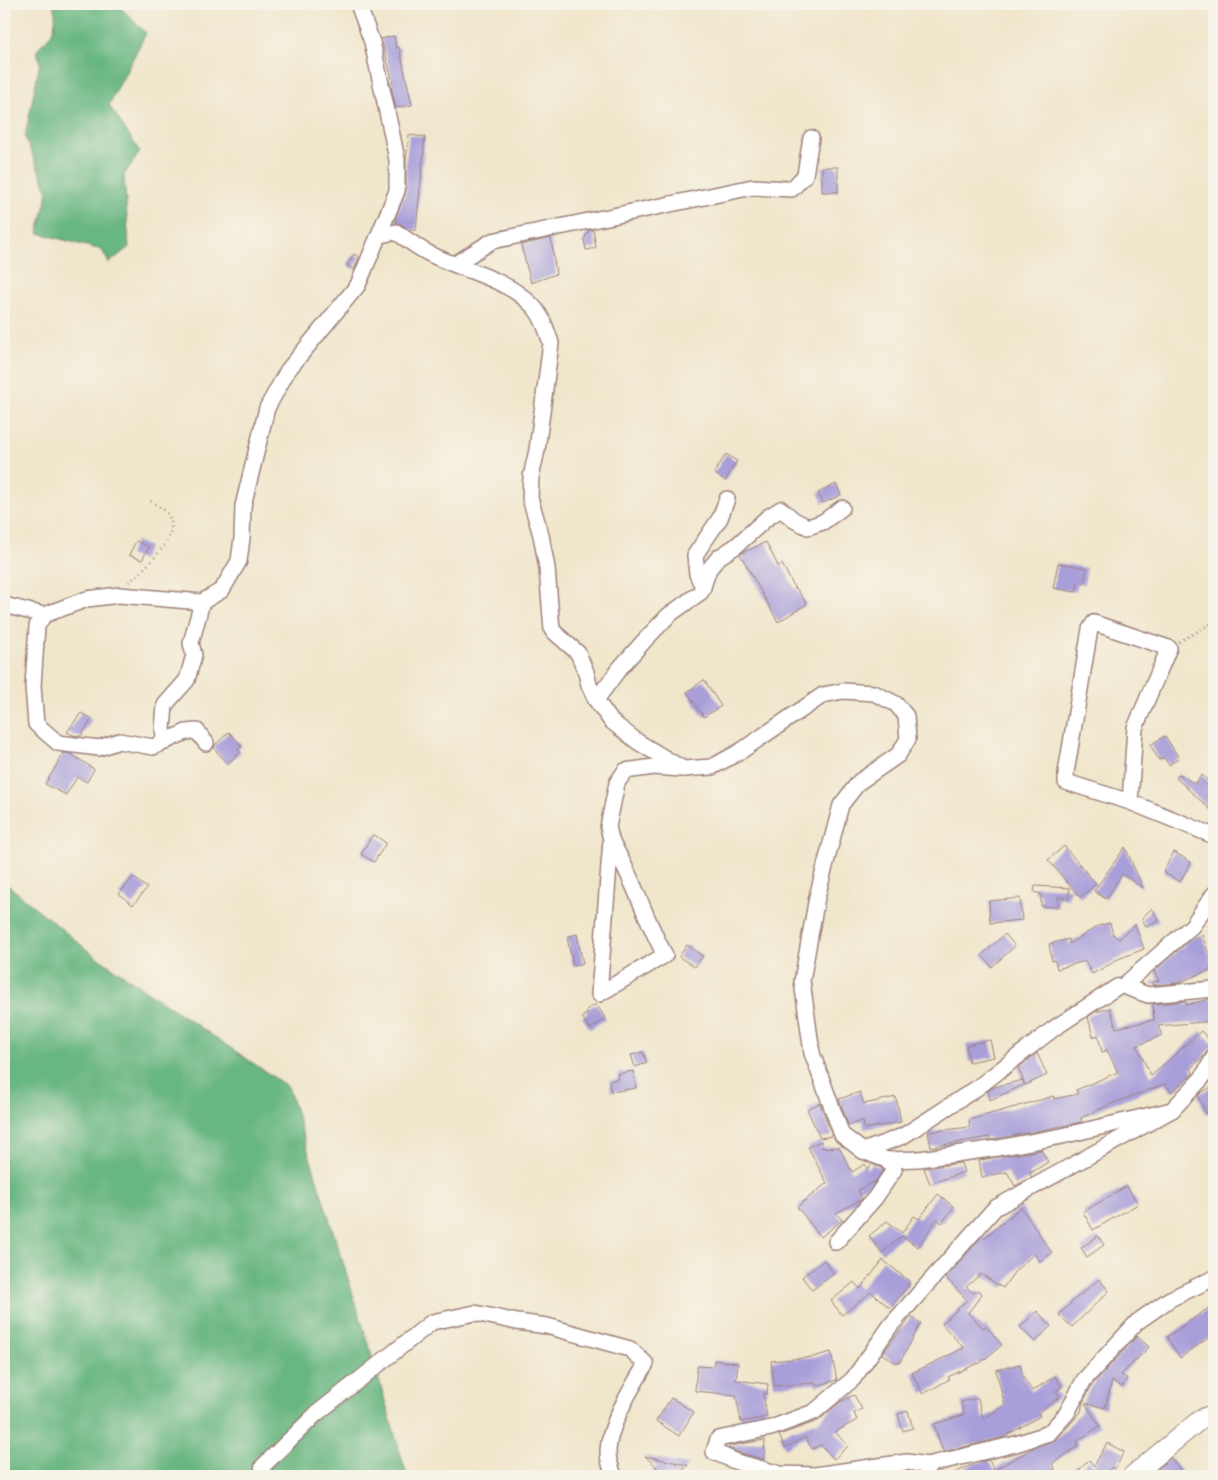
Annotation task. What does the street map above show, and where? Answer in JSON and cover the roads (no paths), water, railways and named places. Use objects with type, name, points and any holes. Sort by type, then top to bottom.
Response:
[{"type":"street","points":[[4,605],[44,614],[87,598],[119,595],[202,602],[222,590],[239,561],[243,506],[267,408],[288,370],[358,285],[397,191],[397,160],[372,42],[358,4]]},
{"type":"street","points":[[455,264],[492,241],[753,187],[792,189],[805,175],[811,138]]},
{"type":"street","points":[[380,234],[396,232],[432,255],[471,270],[510,289],[533,306],[546,327],[551,343],[549,365],[537,450],[531,477],[530,498],[541,535],[547,568],[552,630],[578,653],[596,700],[611,721],[638,742],[683,769]]},
{"type":"street","points":[[703,587],[697,574],[695,555],[720,518],[727,499]]},
{"type":"street","points":[[596,700],[619,669],[669,615],[701,592],[709,569],[719,557],[736,546],[768,517],[781,509],[794,520],[808,526],[823,522],[842,508]]},
{"type":"street","points":[[165,742],[163,729],[165,705],[188,680],[194,656],[191,643],[202,602]]},
{"type":"street","points":[[44,614],[36,626],[33,686],[36,724],[58,743],[99,748],[119,741],[153,747],[186,732],[197,731],[206,743]]},
{"type":"street","points":[[1130,802],[1136,728],[1169,648],[1094,623],[1090,629],[1066,782],[1130,802],[1214,836]]},
{"type":"street","points":[[612,840],[599,994],[665,956],[653,934],[608,827],[617,783],[625,771],[654,767],[683,769],[712,767],[741,751],[823,695],[843,691],[874,694],[896,704],[906,716],[908,739],[898,755],[859,782],[841,805],[817,897],[802,981],[812,1053],[842,1136],[862,1151],[887,1160],[919,1159],[998,1148],[1062,1136],[1172,1110]]},
{"type":"street","points":[[1123,986],[1192,926],[1214,894]]},
{"type":"street","points":[[862,1151],[903,1136],[977,1088],[1053,1029],[1117,987],[1123,986],[1148,995],[1214,989]]},
{"type":"street","points":[[1214,1057],[1208,1079],[1172,1110],[995,1208],[892,1325],[853,1379],[814,1412],[771,1428],[718,1439],[714,1452],[737,1462],[780,1474],[815,1474],[907,1462],[927,1470],[1049,1433],[1067,1413],[1084,1380],[1137,1322],[1170,1299],[1214,1278]]},
{"type":"street","points":[[836,1242],[875,1198],[894,1170],[887,1160]]},
{"type":"street","points":[[261,1476],[263,1466],[316,1414],[432,1322],[474,1313],[548,1326],[630,1349],[646,1364],[633,1385],[610,1434],[608,1455],[614,1476]]},
{"type":"street","points":[[1132,1476],[1201,1419],[1214,1414]]}]
